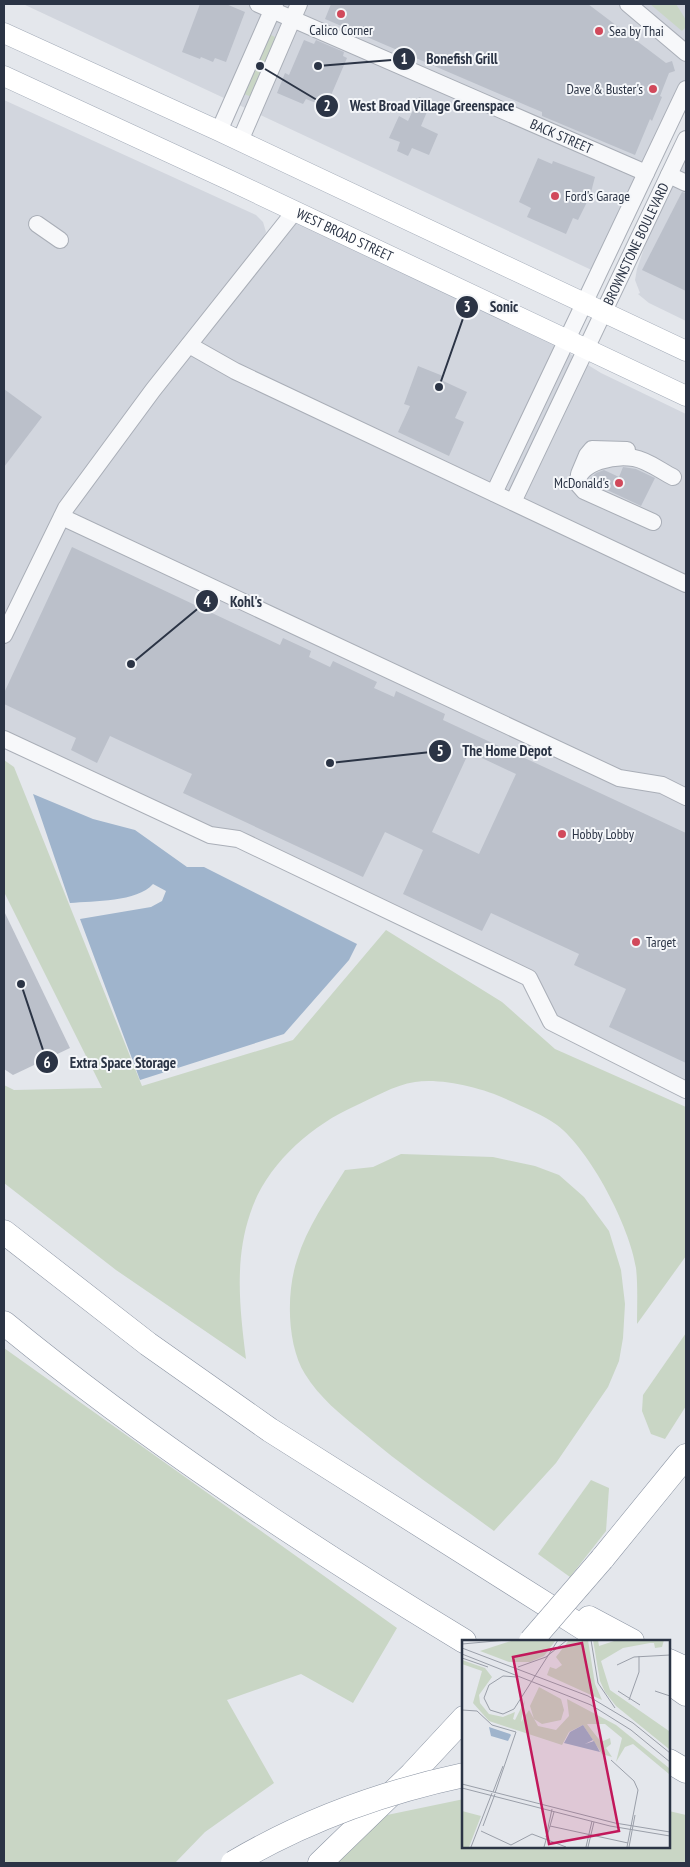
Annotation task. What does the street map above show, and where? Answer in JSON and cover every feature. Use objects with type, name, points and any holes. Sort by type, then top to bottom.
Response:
[{"type":"highway","points":[[4,1232],[114,1319],[238,1408],[335,1472],[602,1640]]},
{"type":"highway","points":[[4,1323],[116,1410],[210,1478],[377,1588],[462,1640]]},
{"type":"highway","points":[[532,1640],[602,1559],[686,1456]]},
{"type":"highway","points":[[484,1565],[630,1640]]},
{"type":"highway","points":[[670,1661],[686,1669]]},
{"type":"highway","points":[[670,1683],[686,1694]]},
{"type":"highway","points":[[320,1863],[412,1774],[462,1720]]},
{"type":"highway","points":[[670,1757],[686,1758]]},
{"type":"highway","points":[[670,1762],[686,1771]]},
{"type":"highway","points":[[233,1863],[306,1826],[373,1799],[428,1782],[462,1775]]},
{"type":"main road","points":[[4,33],[219,131],[686,351]]},
{"type":"main road","name":"WEST BROAD STREET","points":[[4,76],[686,396]]},
{"type":"street","points":[[240,141],[299,4]]},
{"type":"street","points":[[628,4],[686,52]]},
{"type":"street","points":[[219,131],[268,6]]},
{"type":"street","name":"BACK STREET","points":[[268,6],[293,19],[396,56],[527,114],[646,173]]},
{"type":"street","name":"BROWNSTONE BOULEVARD","points":[[494,493],[686,89]]},
{"type":"street","name":"BROWNSTONE BOULEVARD","points":[[513,502],[686,139]]},
{"type":"street","points":[[669,175],[686,183]]},
{"type":"street","points":[[4,635],[62,517],[105,453],[295,211]]},
{"type":"street","points":[[37,224],[60,240]]},
{"type":"street","points":[[189,345],[234,372],[686,584]]},
{"type":"street","points":[[653,522],[584,491],[577,483],[578,475],[584,468],[598,462],[614,458],[634,458],[673,477]]},
{"type":"street","points":[[62,517],[619,778],[662,785],[686,797]]},
{"type":"street","points":[[4,739],[210,835],[238,839],[529,978],[551,1022],[686,1090]]},
{"type":"shaded area","points":[[23,4],[686,4],[686,89],[598,273]]},
{"type":"shaded area","points":[[4,100],[256,215],[263,222],[266,232],[262,240],[295,211],[479,298],[601,373],[686,414],[686,1082],[551,1022],[529,978],[4,739]]},
{"type":"shaded area","points":[[686,139],[686,321],[649,303],[638,294],[640,293],[635,280],[669,175]]},
{"type":"green space","points":[[650,4],[676,4],[686,20],[686,27],[682,31]]},
{"type":"green space","points":[[269,34],[277,38],[252,97],[244,94]]},
{"type":"green space","points":[[4,760],[14,767],[142,1086],[293,1040],[386,930],[502,1002],[555,1049],[686,1107],[686,1256],[637,1324],[637,1275],[626,1232],[607,1190],[582,1152],[570,1137],[545,1117],[496,1095],[462,1085],[426,1081],[415,1082],[392,1089],[338,1114],[306,1136],[278,1164],[257,1196],[245,1232],[242,1250],[240,1304],[246,1359],[116,1270],[4,1183],[4,1085],[14,1090],[102,1088],[4,892]]},
{"type":"green space","points":[[401,1154],[493,1157],[535,1166],[559,1175],[584,1197],[609,1231],[621,1270],[625,1304],[623,1338],[619,1361],[608,1387],[556,1463],[494,1531],[393,1457],[338,1412],[311,1383],[299,1362],[295,1349],[290,1318],[293,1273],[301,1248],[312,1225],[345,1170],[373,1167]]},
{"type":"green space","points":[[686,1333],[686,1406],[665,1439],[651,1434],[642,1411],[643,1395]]},
{"type":"green space","points":[[4,1348],[397,1628],[353,1703],[301,1674],[227,1700],[274,1783],[205,1832],[175,1863],[4,1863]]},
{"type":"green space","points":[[591,1480],[609,1488],[606,1531],[570,1577],[538,1554]]},
{"type":"green space","points":[[462,1799],[462,1847],[670,1847],[670,1811],[686,1815],[686,1863],[337,1863],[387,1815]]},
{"type":"water","points":[[33,794],[93,819],[135,830],[187,867],[204,867],[357,944],[349,960],[284,1034],[140,1080],[80,919],[151,907],[162,901],[166,891],[153,884],[146,890],[126,897],[103,901],[70,903]]},
{"type":"building","points":[[200,4],[226,4],[245,12],[226,62],[215,58],[213,62],[182,52]]},
{"type":"building","points":[[331,4],[588,4],[666,63],[672,61],[675,71],[669,73],[660,96],[662,97],[652,121],[650,119],[635,155],[542,116],[542,112],[325,19]]},
{"type":"building","points":[[304,40],[314,44],[316,40],[344,52],[343,56],[347,58],[326,107],[306,99],[303,104],[277,93],[285,73],[289,75]]},
{"type":"building","points":[[419,97],[431,102],[421,126],[438,134],[429,155],[412,148],[408,156],[397,151],[400,142],[389,138],[399,116],[408,121]]},
{"type":"building","name":"Ford's Garage","points":[[538,158],[552,164],[553,161],[595,177],[590,196],[578,220],[573,218],[566,234],[527,217],[531,208],[519,202]]},
{"type":"building","points":[[682,192],[686,193],[686,291],[642,270]]},
{"type":"building","points":[[418,366],[443,376],[441,380],[467,392],[455,418],[464,422],[449,456],[398,432],[410,406],[404,404]]},
{"type":"building","points":[[4,389],[42,417],[4,467]]},
{"type":"building","name":"McDonald's","points":[[623,467],[636,469],[655,478],[641,506],[588,481],[596,473],[604,470],[619,477]]},
{"type":"building","points":[[72,547],[280,645],[283,638],[311,651],[309,657],[330,667],[333,661],[377,682],[374,688],[394,697],[396,691],[445,714],[443,720],[686,833],[686,1063],[609,1027],[626,989],[574,965],[579,954],[491,913],[482,931],[403,894],[423,850],[385,832],[363,877],[183,793],[192,774],[110,736],[97,763],[71,750],[76,738],[4,704],[4,693]],"holes":[[[469,752],[516,774],[479,854],[432,832]]]},
{"type":"building","points":[[4,911],[70,1048],[13,1075],[4,1069]]},
{"type":"place","name":"Calico Corner","points":[[341,14]]},
{"type":"place","name":"Sea by Thai","points":[[599,31]]},
{"type":"place","name":"West Broad Village Greenspace","points":[[260,66]]},
{"type":"place","name":"Bonefish Grill","points":[[318,66]]},
{"type":"place","name":"Dave & Buster's","points":[[653,89]]},
{"type":"place","name":"Ford's Garage","points":[[555,196]]},
{"type":"place","name":"Sonic","points":[[439,387]]},
{"type":"place","name":"McDonald's","points":[[619,483]]},
{"type":"place","name":"Kohl's","points":[[131,664]]},
{"type":"place","name":"The Home Depot","points":[[330,763]]},
{"type":"place","name":"Hobby Lobby","points":[[562,834]]},
{"type":"place","name":"Target","points":[[636,942]]},
{"type":"place","name":"Extra Space Storage","points":[[21,984]]}]
